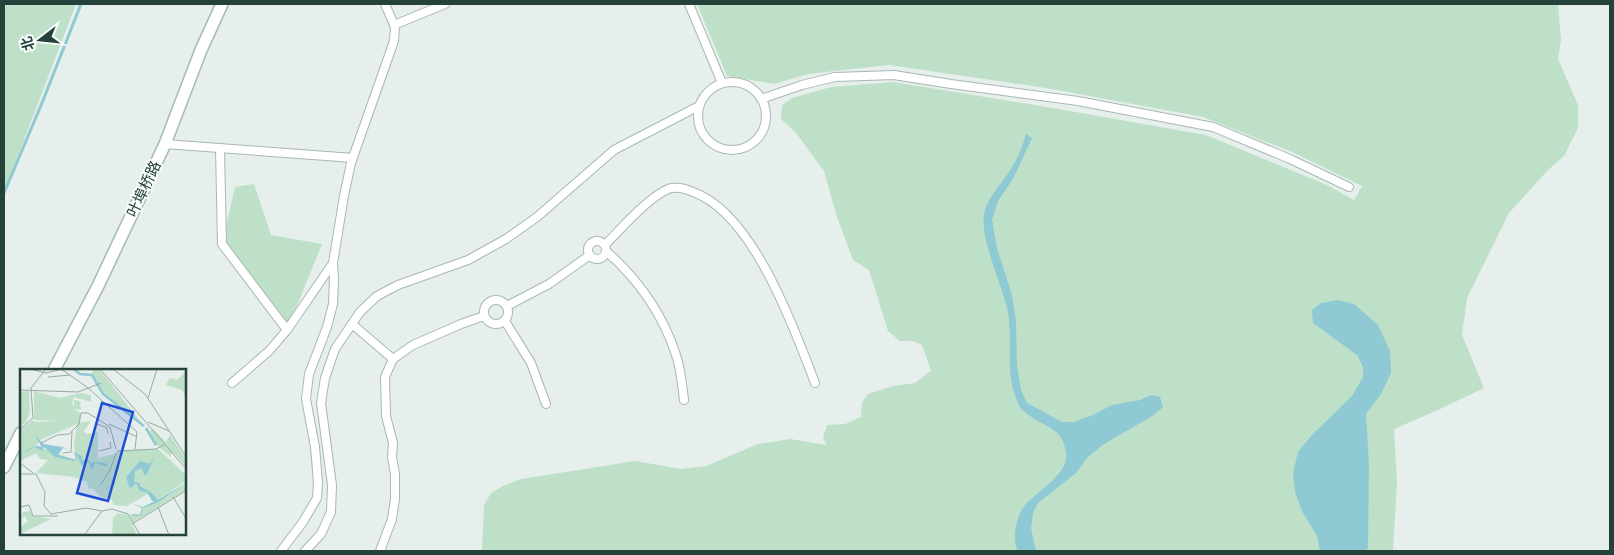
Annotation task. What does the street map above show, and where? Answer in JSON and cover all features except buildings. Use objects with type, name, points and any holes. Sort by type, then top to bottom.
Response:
[{"type":"street","name":"叶埠桥路","points":[[55,369],[98,286],[165,144],[201,50],[222,4]]},
{"type":"street","points":[[280,551],[303,522],[317,498],[318,482],[306,398],[309,374],[327,327],[333,304],[333,264],[344,196],[353,158],[394,41],[394,25],[385,4]]},
{"type":"street","points":[[394,25],[445,4]]},
{"type":"street","points":[[689,4],[722,83]]},
{"type":"street","points":[[762,99],[802,85],[835,77],[894,75],[1078,101],[1213,127],[1290,159],[1348,187]]},
{"type":"street","points":[[722,83],[744,84],[754,90],[762,99],[765,110],[765,122],[762,132],[755,142],[745,148],[723,149],[705,137],[700,127],[699,106],[704,96],[712,88],[722,83]]},
{"type":"street","points":[[305,551],[321,534],[330,512],[332,485],[322,402],[324,378],[335,349],[360,312],[377,296],[398,285],[468,260],[506,239],[537,217],[614,150],[699,106]]},
{"type":"street","points":[[165,144],[353,158]]},
{"type":"street","points":[[220,148],[222,244],[287,330]]},
{"type":"street","points":[[684,400],[676,356],[665,326],[649,299],[620,263],[606,248],[600,241],[592,243],[589,249],[590,254],[594,258],[600,259],[604,256],[606,248],[650,201],[672,188],[684,189],[701,195],[717,206],[752,246],[770,276],[795,331],[815,384]]},
{"type":"street","points":[[507,306],[549,284],[590,254]]},
{"type":"street","points":[[232,383],[269,351],[287,330],[333,264]]},
{"type":"street","points":[[493,300],[501,300],[507,306],[508,314],[504,321],[497,325],[486,320],[484,308],[486,304],[493,300]]},
{"type":"street","points":[[380,551],[392,519],[395,499],[393,443],[386,416],[385,377],[393,359],[413,345],[484,316]]},
{"type":"street","points":[[504,321],[531,364],[546,404]]},
{"type":"street","points":[[352,324],[393,359]]},
{"type":"street","points":[[4,467],[20,436]]},
{"type":"green space","points":[[4,4],[76,4],[4,192]]},
{"type":"green space","points":[[697,4],[1558,4],[1561,40],[1558,59],[1578,105],[1578,128],[1564,156],[1548,170],[1509,213],[1467,298],[1462,335],[1484,388],[1394,429],[1397,482],[1393,551],[482,551],[484,505],[491,493],[503,486],[521,479],[635,461],[681,469],[706,466],[758,444],[790,439],[827,445],[823,438],[827,425],[845,424],[861,417],[862,403],[868,394],[893,386],[915,383],[931,371],[922,345],[913,341],[900,341],[888,331],[869,270],[853,260],[836,214],[824,171],[796,133],[781,119],[782,105],[792,98],[831,87],[893,82],[1206,135],[1327,185],[1354,200],[1362,186],[1292,152],[1203,117],[1046,88],[889,65],[808,74],[774,84],[727,76]]},
{"type":"green space","points":[[254,184],[271,235],[322,244],[287,330],[222,244],[235,187]]},
{"type":"water","points":[[1026,134],[1032,138],[1013,179],[998,201],[992,220],[997,248],[1012,295],[1016,322],[1017,365],[1021,390],[1027,403],[1062,422],[1073,422],[1093,415],[1112,405],[1140,400],[1151,395],[1160,397],[1163,407],[1154,415],[1104,444],[1088,457],[1076,473],[1038,503],[1033,513],[1031,528],[1036,551],[1018,551],[1015,533],[1018,518],[1025,505],[1057,476],[1065,462],[1066,454],[1061,438],[1057,433],[1022,410],[1014,394],[1010,371],[1008,312],[987,246],[983,220],[988,203],[1015,162]]},
{"type":"water","points":[[1338,300],[1354,304],[1378,325],[1390,351],[1391,373],[1381,394],[1366,414],[1369,464],[1368,548],[1365,551],[1320,551],[1317,536],[1302,511],[1295,492],[1293,473],[1298,452],[1312,435],[1352,396],[1363,377],[1363,367],[1357,355],[1313,323],[1312,310],[1321,303]]},
{"type":"waterway","points":[[4,193],[81,4]]}]
